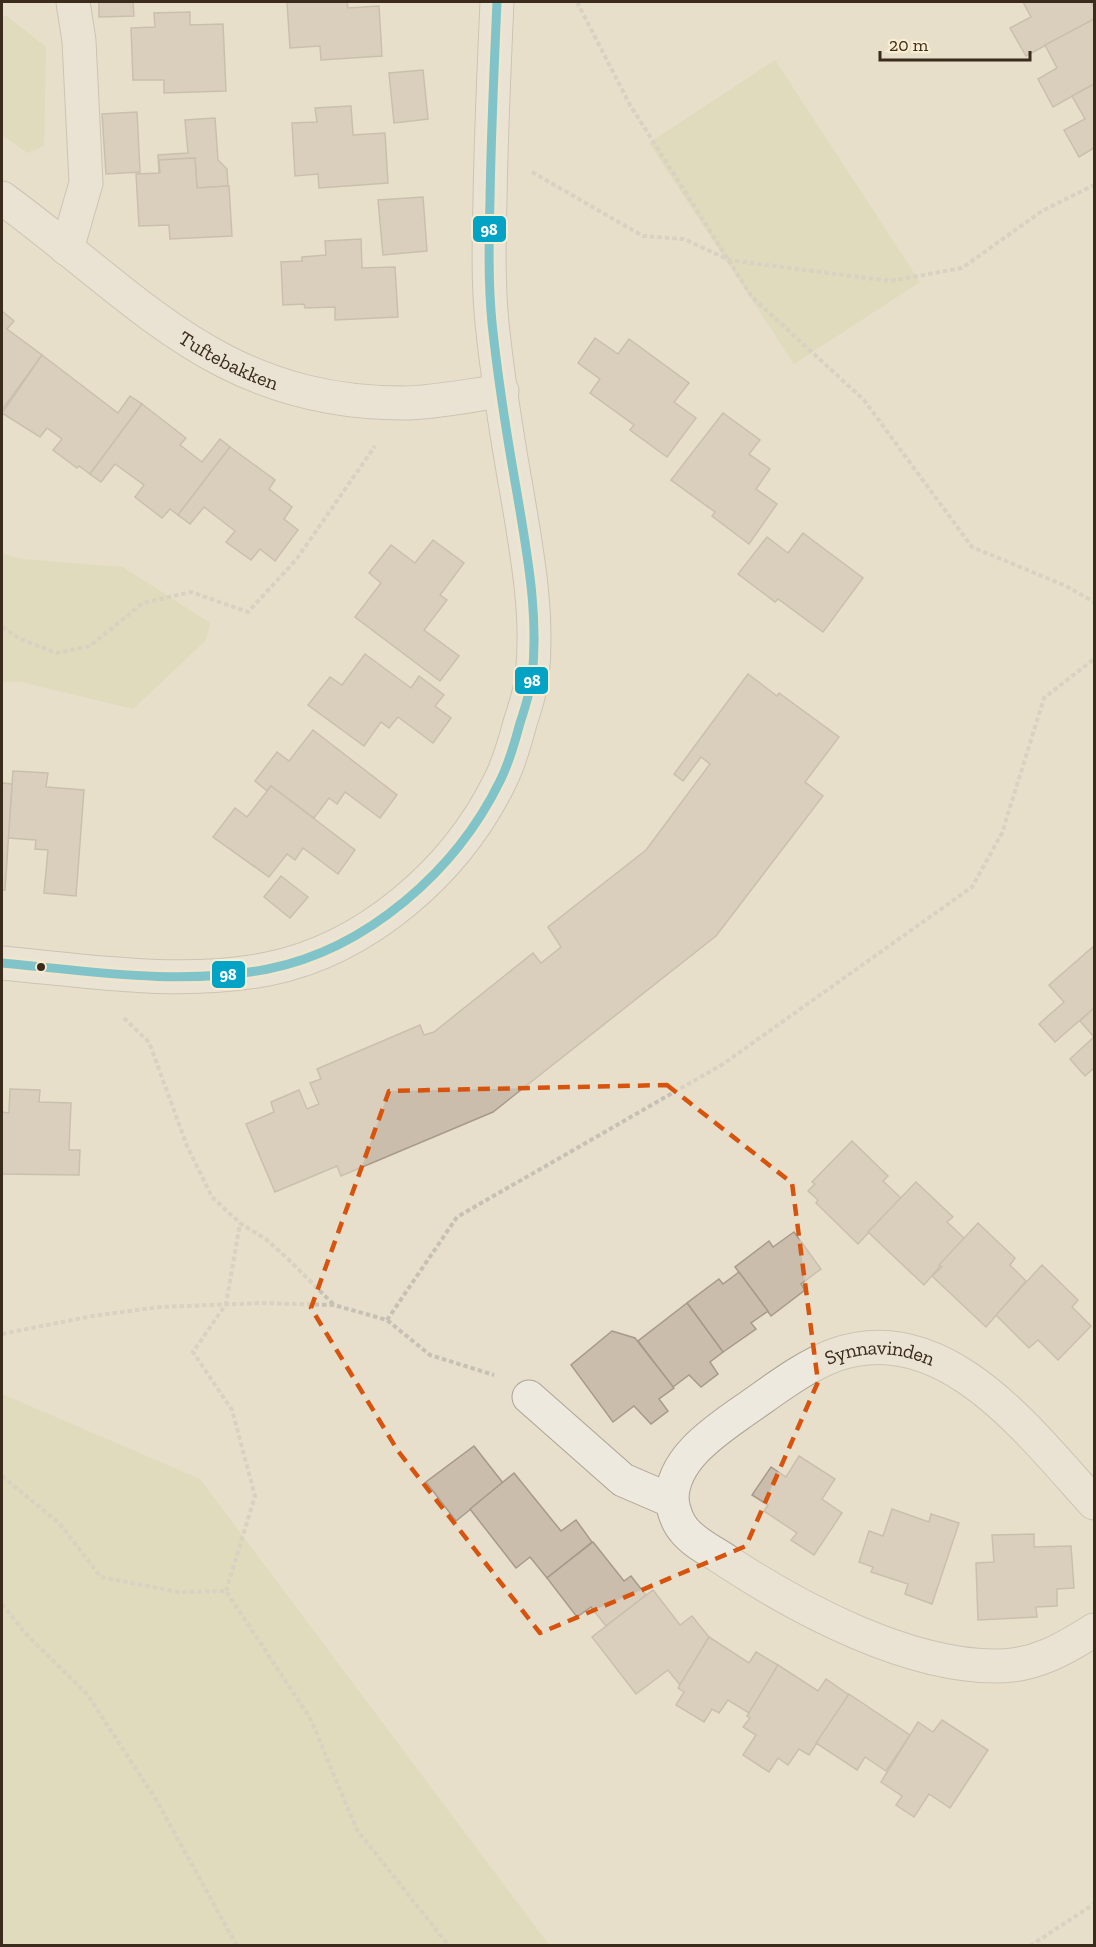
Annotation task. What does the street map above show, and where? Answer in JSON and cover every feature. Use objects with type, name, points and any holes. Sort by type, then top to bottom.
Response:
[{"type":"street","points":[[67,249],[86,183],[79,41],[73,2]]},
{"type":"street","points":[[2,963],[124,973],[214,975],[268,968],[315,955],[383,916],[423,884],[452,854],[480,816],[501,780],[514,745],[532,678],[532,606],[528,555],[502,391],[489,288],[497,2]]},
{"type":"street","name":"Tuftebakken","points":[[2,198],[152,318],[239,370],[312,395],[405,403],[502,391]]},
{"type":"street","name":"Synnavinden","points":[[672,1501],[675,1479],[684,1462],[736,1417],[774,1390],[833,1356],[864,1348],[881,1348],[922,1354],[958,1371],[1016,1420],[1095,1503]]},
{"type":"street","points":[[529,1397],[623,1480],[672,1501],[678,1521],[690,1537],[749,1576],[827,1619],[895,1647],[982,1666],[1012,1665],[1056,1653],[1095,1630]]},
{"type":"path","points":[[577,2],[630,105],[752,297],[864,400],[972,547],[1066,586],[1095,602]]},
{"type":"path","points":[[491,170],[537,172],[643,236],[684,239],[729,260],[890,281],[962,268],[1042,211],[1095,185]]},
{"type":"path","points":[[2,627],[20,639],[57,653],[90,646],[143,603],[191,592],[248,612],[296,560],[405,403]]},
{"type":"path","points":[[387,1320],[457,1216],[723,1064],[972,887],[1002,833],[1044,698],[1095,659]]},
{"type":"path","points":[[124,973],[123,1018],[148,1042],[187,1146],[212,1197],[240,1223],[267,1240],[334,1305]]},
{"type":"path","points":[[226,1591],[255,1496],[232,1410],[193,1352],[226,1304],[240,1223]]},
{"type":"path","points":[[2,1334],[92,1316],[160,1306],[334,1305],[387,1320],[430,1355],[492,1374],[529,1397]]},
{"type":"path","points":[[2,1476],[59,1523],[100,1577],[178,1592],[226,1591]]},
{"type":"path","points":[[226,1591],[310,1718],[357,1830],[449,1946]]},
{"type":"path","points":[[2,1604],[26,1633],[87,1694],[155,1798],[237,1946]]},
{"type":"path","points":[[1030,1946],[1095,1904]]},
{"type":"highlighted area","points":[[667,1085],[792,1183],[818,1382],[746,1546],[540,1633],[398,1451],[311,1308],[389,1091]]},
{"type":"green space","points":[[5,15],[46,47],[44,146],[28,153],[2,135],[2,19]]},
{"type":"green space","points":[[775,60],[920,282],[794,364],[649,143]]},
{"type":"green space","points":[[2,554],[22,559],[123,567],[210,623],[206,640],[133,709],[22,682],[2,682]]},
{"type":"green space","points":[[2,1394],[200,1479],[549,1945],[2,1945]]},
{"type":"building","points":[[99,2],[133,2],[134,16],[99,17]]},
{"type":"building","points":[[287,2],[347,2],[348,8],[379,6],[382,56],[321,60],[320,46],[290,48]]},
{"type":"building","points":[[1023,2],[1091,2],[1094,8],[1094,19],[1026,56],[1010,28],[1031,17]]},
{"type":"building","points":[[190,12],[190,25],[223,24],[226,91],[164,93],[164,80],[133,80],[131,28],[155,27],[154,13]]},
{"type":"building","points":[[1094,19],[1094,84],[1053,107],[1038,79],[1057,68],[1045,45]]},
{"type":"building","points":[[423,70],[428,119],[394,123],[389,73]]},
{"type":"building","points":[[1094,84],[1094,148],[1079,157],[1064,130],[1085,119],[1072,96]]},
{"type":"building","points":[[351,106],[353,135],[385,133],[388,183],[319,188],[318,174],[295,176],[292,123],[317,122],[315,108]]},
{"type":"building","points":[[137,112],[140,172],[106,174],[102,114]]},
{"type":"building","points":[[215,118],[218,160],[227,169],[228,186],[197,188],[195,158],[159,160],[159,173],[158,155],[188,153],[185,120]]},
{"type":"building","points":[[195,158],[197,188],[229,186],[232,236],[170,239],[169,225],[139,226],[136,174],[160,173],[159,160]]},
{"type":"building","points":[[423,197],[427,251],[383,255],[378,200]]},
{"type":"building","points":[[361,239],[362,268],[395,267],[398,317],[335,320],[335,307],[305,308],[304,304],[283,305],[281,262],[302,261],[302,257],[326,255],[325,241]]},
{"type":"building","points":[[2,311],[14,321],[7,329],[42,355],[2,410]]},
{"type":"building","points":[[595,338],[618,354],[629,339],[689,383],[674,402],[696,418],[667,457],[630,430],[634,425],[590,393],[600,379],[578,363]]},
{"type":"building","points":[[42,355],[118,413],[130,396],[142,404],[90,474],[79,466],[77,468],[53,450],[62,439],[47,428],[40,437],[2,413]]},
{"type":"building","points":[[142,404],[186,438],[180,445],[202,462],[220,439],[230,447],[178,515],[170,509],[162,518],[135,497],[144,485],[115,464],[101,482],[90,474]]},
{"type":"building","points":[[723,413],[760,440],[749,454],[770,469],[756,489],[777,504],[749,544],[712,516],[715,512],[671,480]]},
{"type":"building","points":[[230,447],[275,480],[269,489],[292,507],[284,519],[298,530],[275,561],[260,549],[251,560],[226,542],[235,531],[204,507],[190,524],[178,515]]},
{"type":"building","points":[[803,533],[863,578],[823,632],[778,599],[775,602],[738,574],[767,537],[788,553]]},
{"type":"building","points":[[433,540],[464,563],[440,595],[447,600],[424,630],[459,656],[440,681],[355,617],[381,583],[369,573],[391,545],[415,563]]},
{"type":"building","points":[[365,654],[411,688],[419,676],[444,695],[435,706],[451,718],[433,743],[398,717],[389,728],[381,722],[364,746],[308,705],[330,677],[342,685]]},
{"type":"building","points":[[748,674],[777,696],[779,693],[839,737],[805,782],[823,796],[716,936],[493,1112],[341,1176],[337,1166],[275,1192],[246,1124],[274,1112],[271,1102],[299,1090],[307,1109],[319,1104],[310,1083],[321,1079],[317,1069],[420,1025],[424,1035],[434,1032],[533,953],[541,963],[561,947],[548,927],[646,850],[710,764],[701,757],[683,781],[674,774]]},
{"type":"building","points":[[313,730],[397,795],[380,818],[345,792],[337,804],[329,798],[314,818],[271,786],[267,791],[255,781],[277,752],[289,761]]},
{"type":"building","points":[[13,771],[48,773],[46,787],[84,790],[76,896],[44,893],[48,850],[35,849],[36,840],[8,838]]},
{"type":"building","points":[[2,783],[12,784],[5,890],[2,890]]},
{"type":"building","points":[[271,786],[355,850],[338,874],[303,848],[295,860],[287,854],[269,877],[213,837],[235,808],[247,817]]},
{"type":"building","points":[[281,876],[308,897],[290,918],[264,897]]},
{"type":"building","points":[[1094,946],[1094,1008],[1055,1042],[1039,1024],[1064,1002],[1049,985]]},
{"type":"building","points":[[1094,1008],[1094,1037],[1080,1021]]},
{"type":"building","points":[[1094,1037],[1094,1068],[1085,1076],[1070,1059]]},
{"type":"building","points":[[10,1089],[40,1090],[39,1102],[71,1103],[69,1150],[80,1150],[79,1175],[2,1174],[2,1112],[9,1113]]},
{"type":"building","points":[[852,1141],[888,1176],[883,1181],[901,1198],[858,1244],[816,1203],[818,1200],[808,1191],[815,1184],[812,1182]]},
{"type":"building","points":[[916,1182],[953,1217],[947,1222],[964,1238],[924,1285],[868,1232]]},
{"type":"building","points":[[978,1223],[1015,1258],[1010,1265],[1026,1281],[986,1327],[932,1276],[942,1267],[939,1265]]},
{"type":"building","points":[[794,1232],[821,1269],[801,1284],[805,1290],[771,1316],[735,1267],[769,1241],[773,1247]]},
{"type":"building","points":[[1042,1265],[1078,1300],[1072,1307],[1091,1326],[1058,1360],[1038,1340],[1029,1348],[996,1315]]},
{"type":"building","points":[[739,1272],[768,1311],[751,1323],[756,1329],[723,1352],[687,1303],[719,1279],[723,1284]]},
{"type":"building","points":[[687,1303],[723,1352],[710,1362],[718,1374],[701,1387],[689,1375],[673,1387],[638,1341]]},
{"type":"building","points":[[612,1331],[635,1338],[674,1388],[659,1399],[668,1411],[651,1424],[634,1406],[613,1422],[571,1365]]},
{"type":"building","points":[[474,1446],[503,1483],[456,1521],[426,1482]]},
{"type":"building","points":[[799,1456],[835,1479],[822,1499],[842,1513],[814,1555],[791,1540],[797,1533],[764,1511],[768,1505],[752,1495],[771,1467],[786,1477]]},
{"type":"building","points":[[514,1473],[561,1531],[576,1520],[592,1542],[547,1578],[530,1557],[516,1568],[470,1509]]},
{"type":"building","points":[[892,1509],[929,1522],[931,1514],[959,1523],[932,1604],[905,1594],[908,1584],[871,1572],[873,1567],[859,1562],[869,1531],[883,1536]]},
{"type":"building","points":[[1034,1534],[1034,1547],[1071,1546],[1074,1588],[1057,1589],[1057,1606],[1036,1607],[1037,1617],[978,1620],[976,1563],[994,1562],[992,1535]]},
{"type":"building","points":[[593,1542],[624,1581],[631,1576],[646,1595],[606,1626],[591,1607],[577,1617],[547,1578]]},
{"type":"building","points":[[653,1590],[680,1625],[692,1616],[709,1637],[680,1685],[668,1670],[636,1694],[592,1637]]},
{"type":"building","points":[[709,1637],[749,1663],[756,1652],[778,1665],[749,1713],[728,1700],[719,1713],[712,1709],[704,1722],[676,1705],[684,1692],[678,1688]]},
{"type":"building","points":[[778,1665],[818,1691],[826,1679],[849,1695],[809,1755],[799,1749],[788,1765],[778,1758],[769,1772],[743,1755],[756,1735],[743,1727],[750,1718],[747,1716]]},
{"type":"building","points":[[849,1694],[910,1735],[886,1771],[865,1757],[857,1770],[816,1743]]},
{"type":"building","points":[[942,1720],[988,1750],[950,1808],[929,1794],[914,1817],[896,1805],[902,1796],[881,1782],[918,1722],[933,1732]]},
{"type":"transit line","name":"98","points":[[2,963],[168,977],[235,974],[268,969],[305,959],[340,944],[405,901],[459,846],[500,781],[530,688],[534,631],[528,561],[503,408],[491,308],[489,262],[497,2]]}]
